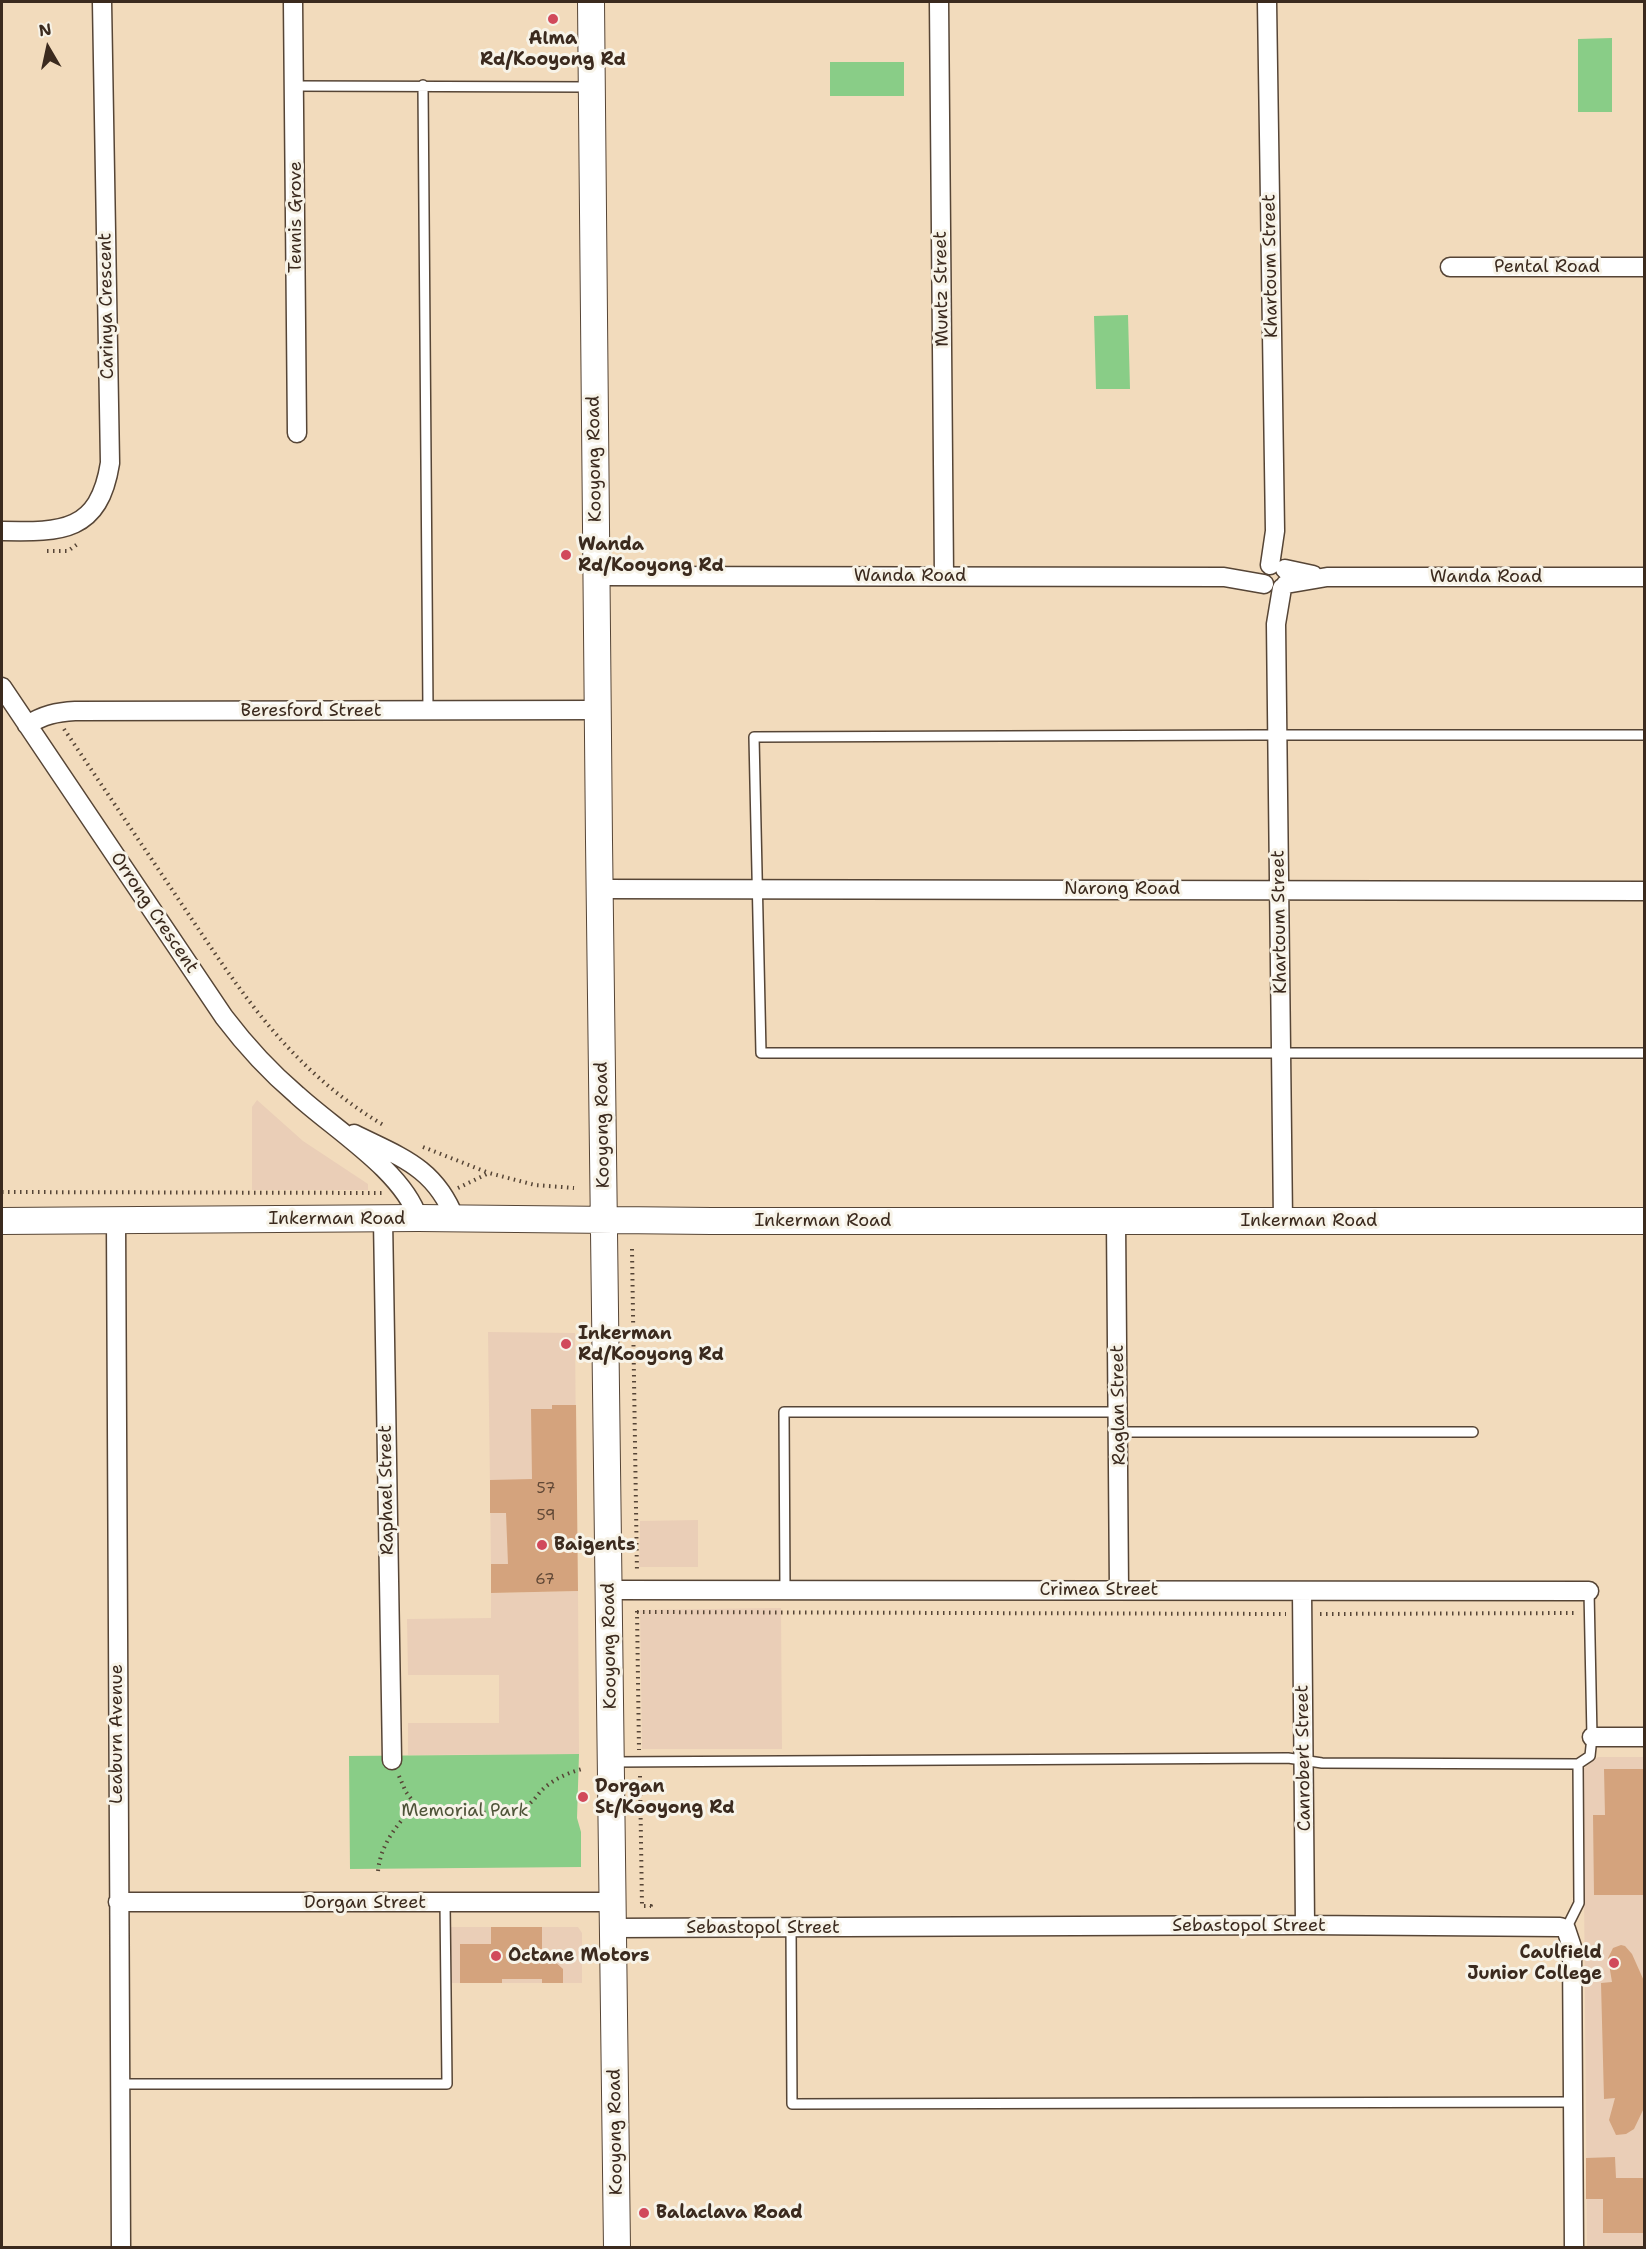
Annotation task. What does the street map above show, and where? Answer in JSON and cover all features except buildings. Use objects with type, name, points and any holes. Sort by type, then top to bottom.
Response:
[{"type":"street","name":"Carinya Crescent","points":[[2,531],[53,531],[66,528],[92,511],[101,498],[107,481],[110,463],[102,2]]},
{"type":"street","name":"Tennis Grove","points":[[293,2],[297,433]]},
{"type":"street","name":"Kooyong Road","points":[[591,2],[617,2247]]},
{"type":"street","name":"Muntz Street","points":[[939,2],[944,576]]},
{"type":"street","name":"Khartoum Street","points":[[1267,2],[1283,1221]]},
{"type":"street","name":"Pental Road","points":[[1450,267],[1644,267]]},
{"type":"street","name":"Wanda Road","points":[[597,576],[1644,578]]},
{"type":"street","name":"Orrong Crescent","points":[[2,687],[225,1017],[268,1069],[388,1172],[414,1203],[418,1218]]},
{"type":"street","name":"Beresford Street","points":[[27,725],[52,713],[598,710]]},
{"type":"street","name":"Narong Road","points":[[600,889],[1644,891]]},
{"type":"street","name":"Orrong Crescent","points":[[328,1122],[419,1168],[441,1190],[455,1219]]},
{"type":"street","name":"Inkerman Road","points":[[2,1221],[418,1218],[1644,1221]]},
{"type":"street","name":"Raphael Street","points":[[383,1219],[392,1760]]},
{"type":"street","name":"Leaburn Avenue","points":[[116,1221],[121,2247]]},
{"type":"street","name":"Raglan Street","points":[[1116,1221],[1119,1590]]},
{"type":"street","name":"Crimea Street","points":[[609,1590],[1589,1591]]},
{"type":"street","name":"Canrobert Street","points":[[1302,1592],[1305,1925]]},
{"type":"street","points":[[1592,1737],[1644,1737]]},
{"type":"street","name":"Dorgan Street","points":[[118,1902],[612,1902]]},
{"type":"street","name":"Sebastopol Street","points":[[613,1928],[1305,1925],[1552,1926],[1566,1929]]},
{"type":"street","points":[[1566,1929],[1572,1947],[1574,2247]]},
{"type":"lane","points":[[423,85],[428,711]]},
{"type":"lane","points":[[295,86],[591,87]]},
{"type":"lane","points":[[1644,735],[754,737],[760,1053],[1644,1053]]},
{"type":"lane","points":[[785,1591],[784,1412],[1119,1412]]},
{"type":"lane","points":[[1119,1432],[1473,1432]]},
{"type":"lane","points":[[611,1762],[1276,1758],[1322,1763],[1578,1764],[1590,1756],[1592,1737],[1589,1591]]},
{"type":"lane","points":[[1566,1929],[1579,1903],[1578,1764]]},
{"type":"lane","points":[[119,2084],[447,2084],[445,1903]]},
{"type":"lane","points":[[792,1927],[792,2104],[1573,2102]]},
{"type":"path","points":[[52,713],[234,983],[274,1034],[298,1059],[348,1102],[390,1129]]},
{"type":"path","points":[[417,1144],[489,1173],[536,1185],[574,1188]]},
{"type":"path","points":[[441,1190],[459,1188],[489,1173]]},
{"type":"path","points":[[2,1192],[407,1193]]},
{"type":"path","points":[[637,1612],[1590,1613]]},
{"type":"path","points":[[392,1760],[406,1792],[415,1804],[434,1814],[459,1818],[521,1808],[530,1803],[555,1780],[582,1769]]},
{"type":"path","points":[[378,1870],[379,1859],[389,1836],[415,1804]]},
{"type":"shaded area","points":[[257,1100],[303,1141],[368,1184],[368,1190],[252,1190],[252,1107]]},
{"type":"shaded area","points":[[488,1332],[575,1333],[577,1564],[491,1564]]},
{"type":"shaded area","points":[[698,1520],[698,1567],[639,1567],[640,1521]]},
{"type":"shaded area","points":[[578,1591],[579,1754],[408,1755],[408,1723],[499,1723],[499,1675],[408,1675],[407,1619],[491,1618],[491,1593]]},
{"type":"shaded area","points":[[781,1608],[782,1749],[642,1749],[640,1610]]},
{"type":"shaded area","name":"Caulfield Junior College","points":[[1598,1757],[1644,1757],[1644,2247],[1587,2247],[1583,1769]]},
{"type":"shaded area","name":"Octane Motors","points":[[450,1927],[578,1927],[582,1933],[582,1983],[451,1983]]},
{"type":"green space","points":[[1612,38],[1612,112],[1578,112],[1578,39]]},
{"type":"green space","points":[[830,62],[904,62],[904,96],[830,96]]},
{"type":"green space","points":[[1128,315],[1130,389],[1096,389],[1094,316]]},
{"type":"green space","name":"Memorial Park","points":[[579,1754],[577,1818],[581,1832],[581,1867],[350,1869],[349,1756]]},
{"type":"place","name":"Alma Rd/Kooyong Rd","points":[[553,19]]},
{"type":"place","name":"Wanda Rd/Kooyong Rd","points":[[566,555]]},
{"type":"place","name":"Inkerman Rd/Kooyong Rd","points":[[566,1344]]},
{"type":"place","name":"Baigents","points":[[542,1545]]},
{"type":"place","name":"Dorgan St/Kooyong Rd","points":[[583,1797]]},
{"type":"place","name":"Octane Motors","points":[[496,1956]]},
{"type":"place","name":"Caulfield Junior College","points":[[1614,1963]]},
{"type":"place","name":"Balaclava Road","points":[[644,2213]]}]
